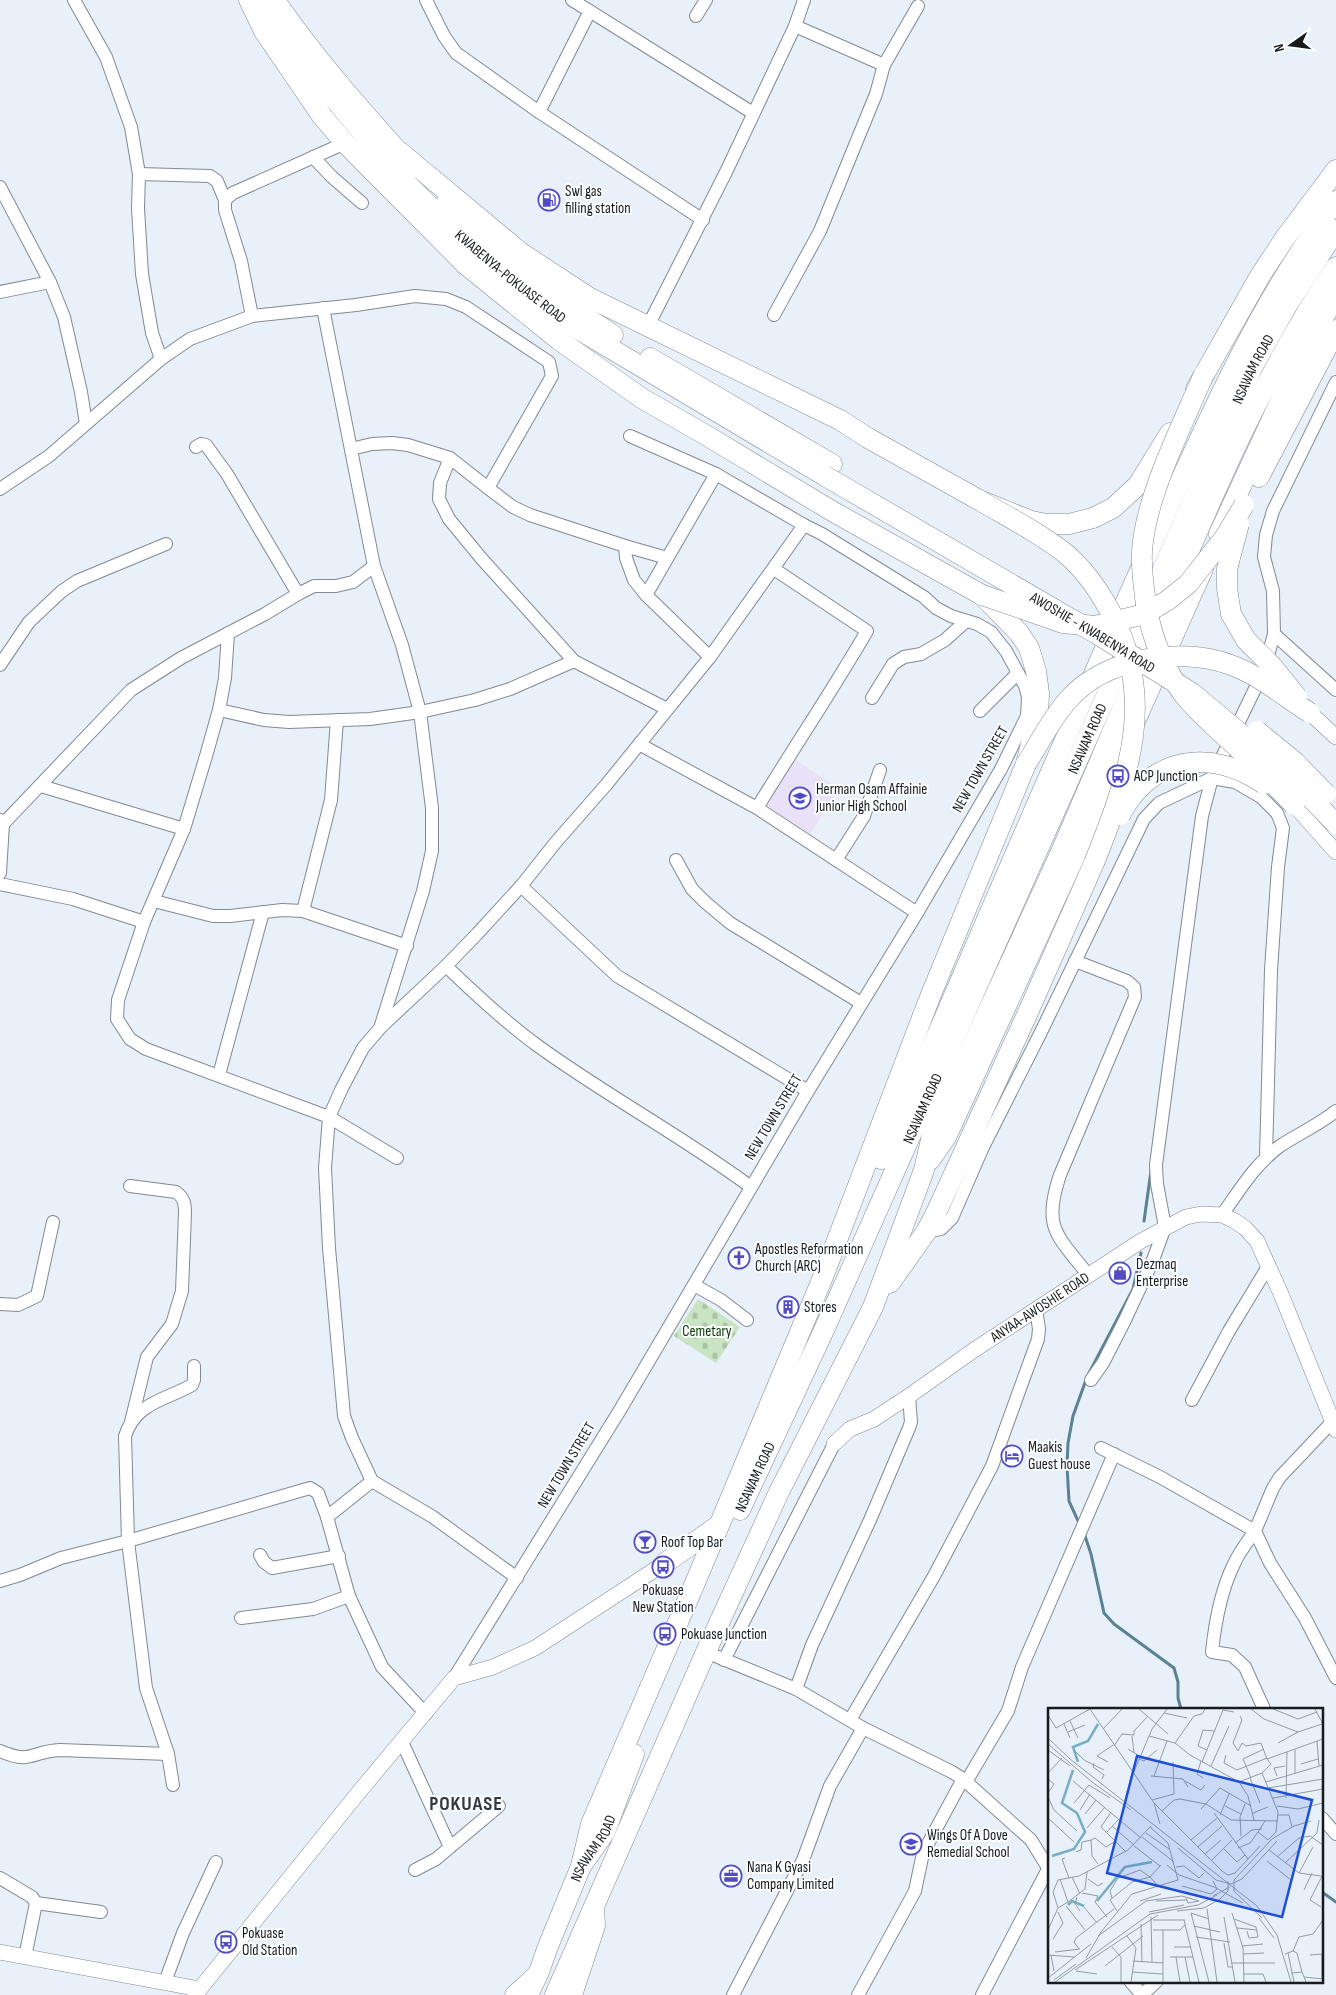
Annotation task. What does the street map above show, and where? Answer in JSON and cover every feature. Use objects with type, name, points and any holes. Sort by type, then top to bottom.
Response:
[{"type":"main road","points":[[249,0],[264,31],[322,116],[345,143],[466,264],[559,340],[643,399],[832,511],[982,595],[1063,623],[1095,626],[1145,614],[1168,600],[1188,584],[1225,537],[1244,505],[1336,330]]},
{"type":"main road","name":"KWABENYA-POKUASE ROAD","points":[[261,0],[312,72],[375,148],[409,186],[455,231],[496,266],[571,325],[828,470]]},
{"type":"main road","name":"KWABENYA-POKUASE ROAD","points":[[276,0],[333,76],[400,152],[495,248],[580,314],[828,470]]},
{"type":"main road","points":[[400,152],[520,252],[590,298],[840,420],[868,438],[1037,534],[1067,555],[1087,577],[1103,599],[1124,638],[1135,693],[1136,722],[1124,779],[1112,816],[1094,863],[1022,1028],[926,1232],[873,1307]]},
{"type":"main road","points":[[979,500],[1032,521],[1047,524],[1070,524],[1113,508],[1138,485],[1260,276],[1285,238],[1336,170]]},
{"type":"main road","points":[[823,1277],[903,1114],[1106,645],[1223,388],[1297,254],[1336,201]]},
{"type":"main road","name":"NSAWAM ROAD","points":[[528,1995],[581,1866],[605,1832],[648,1714],[748,1492],[824,1330],[1253,366],[1286,307],[1336,230]]},
{"type":"main road","name":"NSAWAM ROAD","points":[[555,1995],[595,1906],[715,1656],[780,1492],[873,1307],[924,1170],[932,1131],[1061,852],[1207,510],[1271,375],[1304,317],[1336,267]]},
{"type":"main road","points":[[924,1170],[946,1137],[1282,397],[1336,294]]},
{"type":"main road","points":[[1204,374],[1159,481],[1145,527],[1142,575],[1150,627],[1163,663],[1183,693],[1205,718],[1241,751],[1294,805]]},
{"type":"main road","name":"AWOSHIE - KWABENYA ROAD","points":[[828,470],[1172,667],[1219,700],[1295,762],[1336,804]]},
{"type":"main road","name":"AWOSHIE - KWABENYA ROAD","points":[[828,470],[1192,694],[1246,738],[1302,788],[1336,824]]},
{"type":"main road","points":[[1244,505],[1227,569],[1227,588],[1231,614],[1246,640],[1272,666],[1310,713]]},
{"type":"main road","points":[[581,1866],[591,1824],[695,1583],[823,1277],[930,997],[1026,764],[1038,716],[1039,693],[1036,671],[1029,648],[1019,633],[982,595]]},
{"type":"main road","points":[[1026,764],[1068,700],[1084,685],[1124,665],[1146,659],[1176,655],[1205,658],[1232,665],[1263,682],[1310,713]]},
{"type":"main road","points":[[1094,863],[1128,800],[1146,782],[1164,769],[1201,762],[1228,766],[1249,774],[1294,805]]},
{"type":"main road","points":[[665,1563],[718,1526]]},
{"type":"main road","points":[[665,1563],[675,1561],[688,1564],[692,1570],[695,1583]]},
{"type":"main road","points":[[573,1995],[596,1926],[595,1906]]},
{"type":"main road","points":[[514,1995],[539,1972]]},
{"type":"street","points":[[74,0],[106,57],[131,127],[139,174],[138,208],[142,274],[152,333],[161,359]]},
{"type":"street","points":[[426,0],[444,36],[456,53],[539,112],[703,220]]},
{"type":"street","points":[[572,0],[754,113]]},
{"type":"street","points":[[696,16],[706,0]]},
{"type":"street","points":[[648,326],[703,220],[795,26],[804,0]]},
{"type":"street","points":[[774,314],[820,231],[876,94],[884,65],[918,6]]},
{"type":"street","points":[[539,112],[590,11]]},
{"type":"street","points":[[795,26],[884,65]]},
{"type":"street","points":[[225,200],[233,193],[345,143]]},
{"type":"street","points":[[313,157],[332,177],[362,203]]},
{"type":"street","points":[[139,174],[210,176],[217,181],[225,200],[225,210],[241,261],[252,316]]},
{"type":"street","points":[[0,187],[50,282],[64,317],[81,392],[86,424]]},
{"type":"street","points":[[0,292],[50,282]]},
{"type":"street","points":[[0,489],[48,456],[161,359],[190,339],[252,316],[415,296],[446,299],[466,307],[549,362],[552,376],[488,488]]},
{"type":"street","points":[[323,308],[374,566],[402,645],[420,712],[432,808],[432,850],[423,891],[380,1027]]},
{"type":"street","points":[[1091,1380],[1103,1363],[1125,1320],[1153,1260],[1165,1227],[1157,1184],[1156,1165],[1202,816],[1212,778],[1264,670],[1274,634],[1273,590],[1264,557],[1266,535],[1273,511],[1336,382]]},
{"type":"street","name":"NEW TOWN STREET","points":[[454,1678],[517,1578],[862,1003],[1001,768],[1027,716],[1028,697],[1025,686],[1006,651],[991,632],[977,624],[965,622],[936,608],[924,598],[822,534],[716,474],[630,436]]},
{"type":"street","points":[[351,449],[372,444],[392,443],[408,445],[450,458],[513,506],[530,515],[667,558]]},
{"type":"street","points":[[196,447],[201,444],[206,445],[298,594]]},
{"type":"street","points":[[450,458],[440,483],[439,499],[449,519],[481,558],[574,661],[667,709]]},
{"type":"street","points":[[646,595],[716,474]]},
{"type":"street","points":[[517,1578],[433,1517],[372,1481],[352,1438],[344,1416],[328,1238],[325,1168],[329,1117],[363,1048],[380,1027],[446,966],[521,886],[710,657],[804,525]]},
{"type":"street","points":[[0,665],[29,622],[62,591],[77,581],[166,544]]},
{"type":"street","points":[[625,546],[626,558],[634,580],[646,595],[710,657]]},
{"type":"street","points":[[0,872],[1,822],[41,786],[131,690],[181,658],[298,594],[314,586],[336,586],[353,582],[374,566]]},
{"type":"street","points":[[757,808],[800,738],[823,706],[867,630],[774,568]]},
{"type":"street","points":[[872,698],[893,664],[904,657],[921,654],[945,640],[965,622]]},
{"type":"street","points":[[228,634],[225,678],[219,710],[184,829],[144,922],[118,1000],[117,1019],[130,1039],[146,1049],[329,1117],[397,1158]]},
{"type":"street","points":[[1274,634],[1336,690]]},
{"type":"street","points":[[219,710],[264,720],[289,722],[370,719],[420,712],[475,700],[510,689],[574,661]]},
{"type":"street","points":[[980,711],[1018,674]]},
{"type":"street","points":[[1310,713],[1336,737]]},
{"type":"street","points":[[303,910],[331,800],[337,720]]},
{"type":"street","points":[[639,744],[757,808],[916,912]]},
{"type":"street","points":[[836,860],[864,816],[880,770]]},
{"type":"street","points":[[926,1232],[941,1228],[952,1218],[983,1146],[1144,818],[1159,803],[1212,778],[1235,782],[1261,797],[1277,813],[1283,828],[1278,867],[1271,970],[1266,1157]]},
{"type":"street","points":[[41,786],[184,829]]},
{"type":"street","points":[[1294,805],[1336,852]]},
{"type":"street","points":[[676,860],[692,889],[730,923],[862,1003]]},
{"type":"street","points":[[0,884],[73,899],[144,922]]},
{"type":"street","points":[[521,886],[617,976],[808,1091]]},
{"type":"street","points":[[154,901],[214,916],[303,910],[407,946]]},
{"type":"street","points":[[218,1075],[263,912]]},
{"type":"street","points":[[1075,961],[1128,981],[1134,987],[1135,997],[1053,1194],[1052,1221],[1056,1232],[1089,1276]]},
{"type":"street","points":[[446,966],[487,1006],[538,1046],[652,1122],[714,1160],[751,1187]]},
{"type":"street","points":[[1222,1215],[1248,1178],[1266,1157],[1280,1146],[1336,1112]]},
{"type":"street","points":[[130,1186],[176,1192],[184,1202],[185,1213],[180,1300],[172,1324],[147,1357],[131,1422],[125,1436],[128,1541],[146,1688],[168,1754],[173,1785]]},
{"type":"street","name":"ANYAA-AWOSHIE ROAD","points":[[834,1444],[850,1429],[868,1422],[909,1396],[1036,1309],[1165,1227],[1186,1217],[1201,1214],[1222,1215],[1245,1228],[1257,1241],[1269,1265],[1334,1426]]},
{"type":"street","points":[[0,1304],[18,1305],[37,1296],[53,1222]]},
{"type":"street","points":[[1192,1400],[1229,1330],[1269,1265]]},
{"type":"street","points":[[694,1285],[721,1300],[747,1320]]},
{"type":"street","points":[[850,1720],[934,1576],[992,1466],[1038,1339],[1039,1329],[1036,1309]]},
{"type":"street","points":[[131,1422],[157,1400],[192,1385],[194,1366]]},
{"type":"street","points":[[796,1689],[812,1645],[870,1520],[909,1428],[911,1422],[909,1396]]},
{"type":"street","points":[[1264,1708],[1245,1667],[1232,1655],[1212,1652],[1215,1626],[1234,1562],[1255,1530],[1273,1488],[1280,1477],[1334,1426]]},
{"type":"street","points":[[834,1444],[715,1656],[796,1689],[863,1728],[952,1772],[965,1781],[1031,1840],[1048,1868]]},
{"type":"street","points":[[1101,1448],[1160,1477],[1255,1530],[1270,1563],[1305,1618],[1336,1678]]},
{"type":"street","points":[[858,1995],[915,1890],[921,1858],[1008,1711],[1022,1667],[1114,1454]]},
{"type":"street","points":[[328,1517],[372,1481]]},
{"type":"street","points":[[0,1581],[61,1558],[128,1541],[310,1488],[318,1493],[328,1517],[349,1596],[382,1667],[426,1714]]},
{"type":"street","points":[[260,1555],[264,1562],[272,1568],[338,1556]]},
{"type":"street","points":[[0,1952],[164,1982],[198,1992],[359,1792],[426,1714],[454,1678],[493,1666],[534,1648],[665,1563]]},
{"type":"street","points":[[241,1618],[313,1609],[349,1596]]},
{"type":"street","points":[[733,1995],[803,1860],[830,1786],[863,1728]]},
{"type":"street","points":[[402,1742],[450,1847]]},
{"type":"street","points":[[0,1751],[22,1759],[51,1750],[168,1754]]},
{"type":"street","points":[[415,1870],[436,1859],[499,1806]]},
{"type":"street","points":[[1324,1820],[1336,1834]]},
{"type":"street","points":[[164,1982],[183,1932],[216,1862]]},
{"type":"street","points":[[982,1995],[1048,1872]]},
{"type":"street","points":[[0,1878],[32,1898],[36,1903],[101,1912]]},
{"type":"street","points":[[25,1957],[36,1903]]},
{"type":"street","points":[[1131,1982],[1142,1995],[1156,1982]]},
{"type":"shaded area","name":"Herman Osam Affainie Junior High School","points":[[793,758],[839,789],[808,837],[761,806]]},
{"type":"green space","name":"Cemetary","points":[[698,1299],[740,1327],[716,1363],[674,1336]]},
{"type":"waterway","points":[[1144,1221],[1151,1171]]},
{"type":"waterway","points":[[1080,1525],[1069,1501],[1068,1443],[1073,1416],[1087,1377],[1133,1289],[1141,1253]]},
{"type":"waterway","points":[[1084,1533],[1091,1554],[1104,1613],[1114,1624],[1174,1668],[1178,1682],[1178,1698],[1181,1708]]},
{"type":"waterway","points":[[1324,1893],[1336,1902]]},
{"type":"place","name":"Swl gas filling station","points":[[549,200]]},
{"type":"place","name":"ACP Junction","points":[[1118,776]]},
{"type":"place","name":"Herman Osam Affainie Junior High School","points":[[800,798]]},
{"type":"place","name":"Apostles Reformation Church (ARC)","points":[[739,1258]]},
{"type":"place","name":"Dezmaq Enterprise","points":[[1120,1273]]},
{"type":"place","name":"Stores","points":[[788,1307]]},
{"type":"place","name":"Maakis Guest house","points":[[1012,1456]]},
{"type":"place","name":"Roof Top Bar","points":[[645,1542]]},
{"type":"place","name":"Pokuase New Station","points":[[663,1567]]},
{"type":"place","name":"Pokuase Junction","points":[[665,1634]]},
{"type":"place","name":"Wings Of A Dove Remedial School","points":[[911,1844]]},
{"type":"place","name":"Nana K Gyasi Company Limited","points":[[731,1876]]},
{"type":"place","name":"Pokuase Old Station","points":[[226,1942]]},
{"type":"district","name":"POKUASE","points":[[466,1803]]}]
